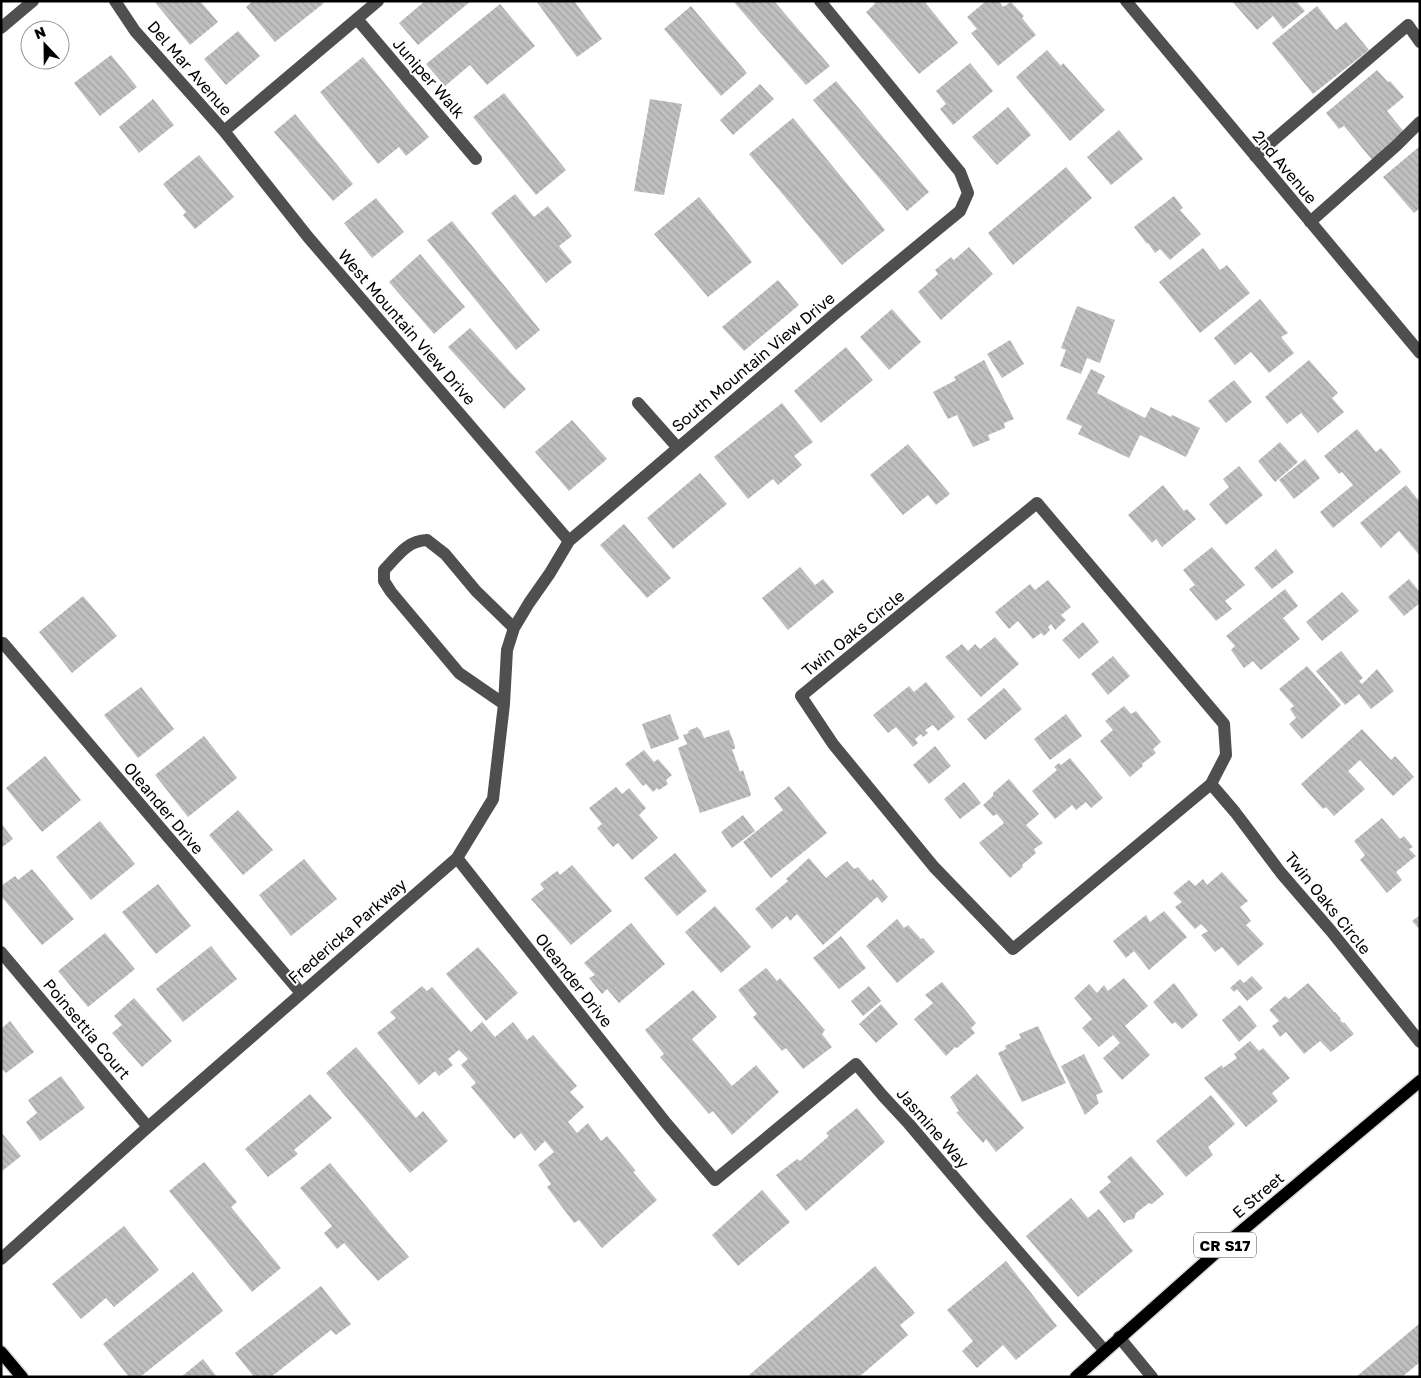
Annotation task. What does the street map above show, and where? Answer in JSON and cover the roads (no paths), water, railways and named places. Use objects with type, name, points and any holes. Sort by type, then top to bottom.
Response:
[{"type":"main road","name":"E Street","points":[[1076,1377],[1220,1249],[1420,1081]]},
{"type":"main road","points":[[1,1352],[22,1377]]},
{"type":"street","points":[[1,28],[33,1]]},
{"type":"street","name":"Del Mar Avenue","points":[[115,1],[136,31],[224,131]]},
{"type":"street","points":[[224,131],[378,1]]},
{"type":"street","name":"South Mountain View Drive","points":[[569,541],[836,313],[960,211],[968,194],[960,172],[820,1]]},
{"type":"street","name":"2nd Avenue","points":[[1126,1],[1420,353]]},
{"type":"street","name":"Juniper Walk","points":[[357,19],[476,159]]},
{"type":"street","points":[[1255,156],[1408,26],[1420,42]]},
{"type":"street","points":[[1310,222],[1397,145],[1420,122]]},
{"type":"street","name":"West Mountain View Drive","points":[[224,131],[308,237],[569,541]]},
{"type":"street","points":[[638,403],[678,448]]},
{"type":"street","name":"Twin Oaks Circle","points":[[1037,503],[1224,724],[1226,755],[1211,784],[1013,948],[934,867],[833,744],[801,696],[1037,503]]},
{"type":"street","points":[[504,704],[459,673],[391,592],[384,581],[384,570],[409,544],[427,540],[445,554],[476,591],[514,628]]},
{"type":"street","name":"Fredericka Parkway","points":[[1,1259],[148,1127],[457,858],[493,799],[504,704],[507,650],[514,628],[569,541]]},
{"type":"street","name":"Oleander Drive","points":[[3,643],[301,993]]},
{"type":"street","name":"Twin Oaks Circle","points":[[1211,784],[1236,812],[1281,873],[1331,931],[1420,1042]]},
{"type":"street","name":"Oleander Drive","points":[[457,858],[666,1123],[715,1180]]},
{"type":"street","name":"Poinsettia Court","points":[[1,952],[148,1127]]},
{"type":"street","name":"Jasmine Way","points":[[715,1180],[856,1064],[1105,1351]]},
{"type":"street","points":[[1119,1337],[1152,1377]]}]
